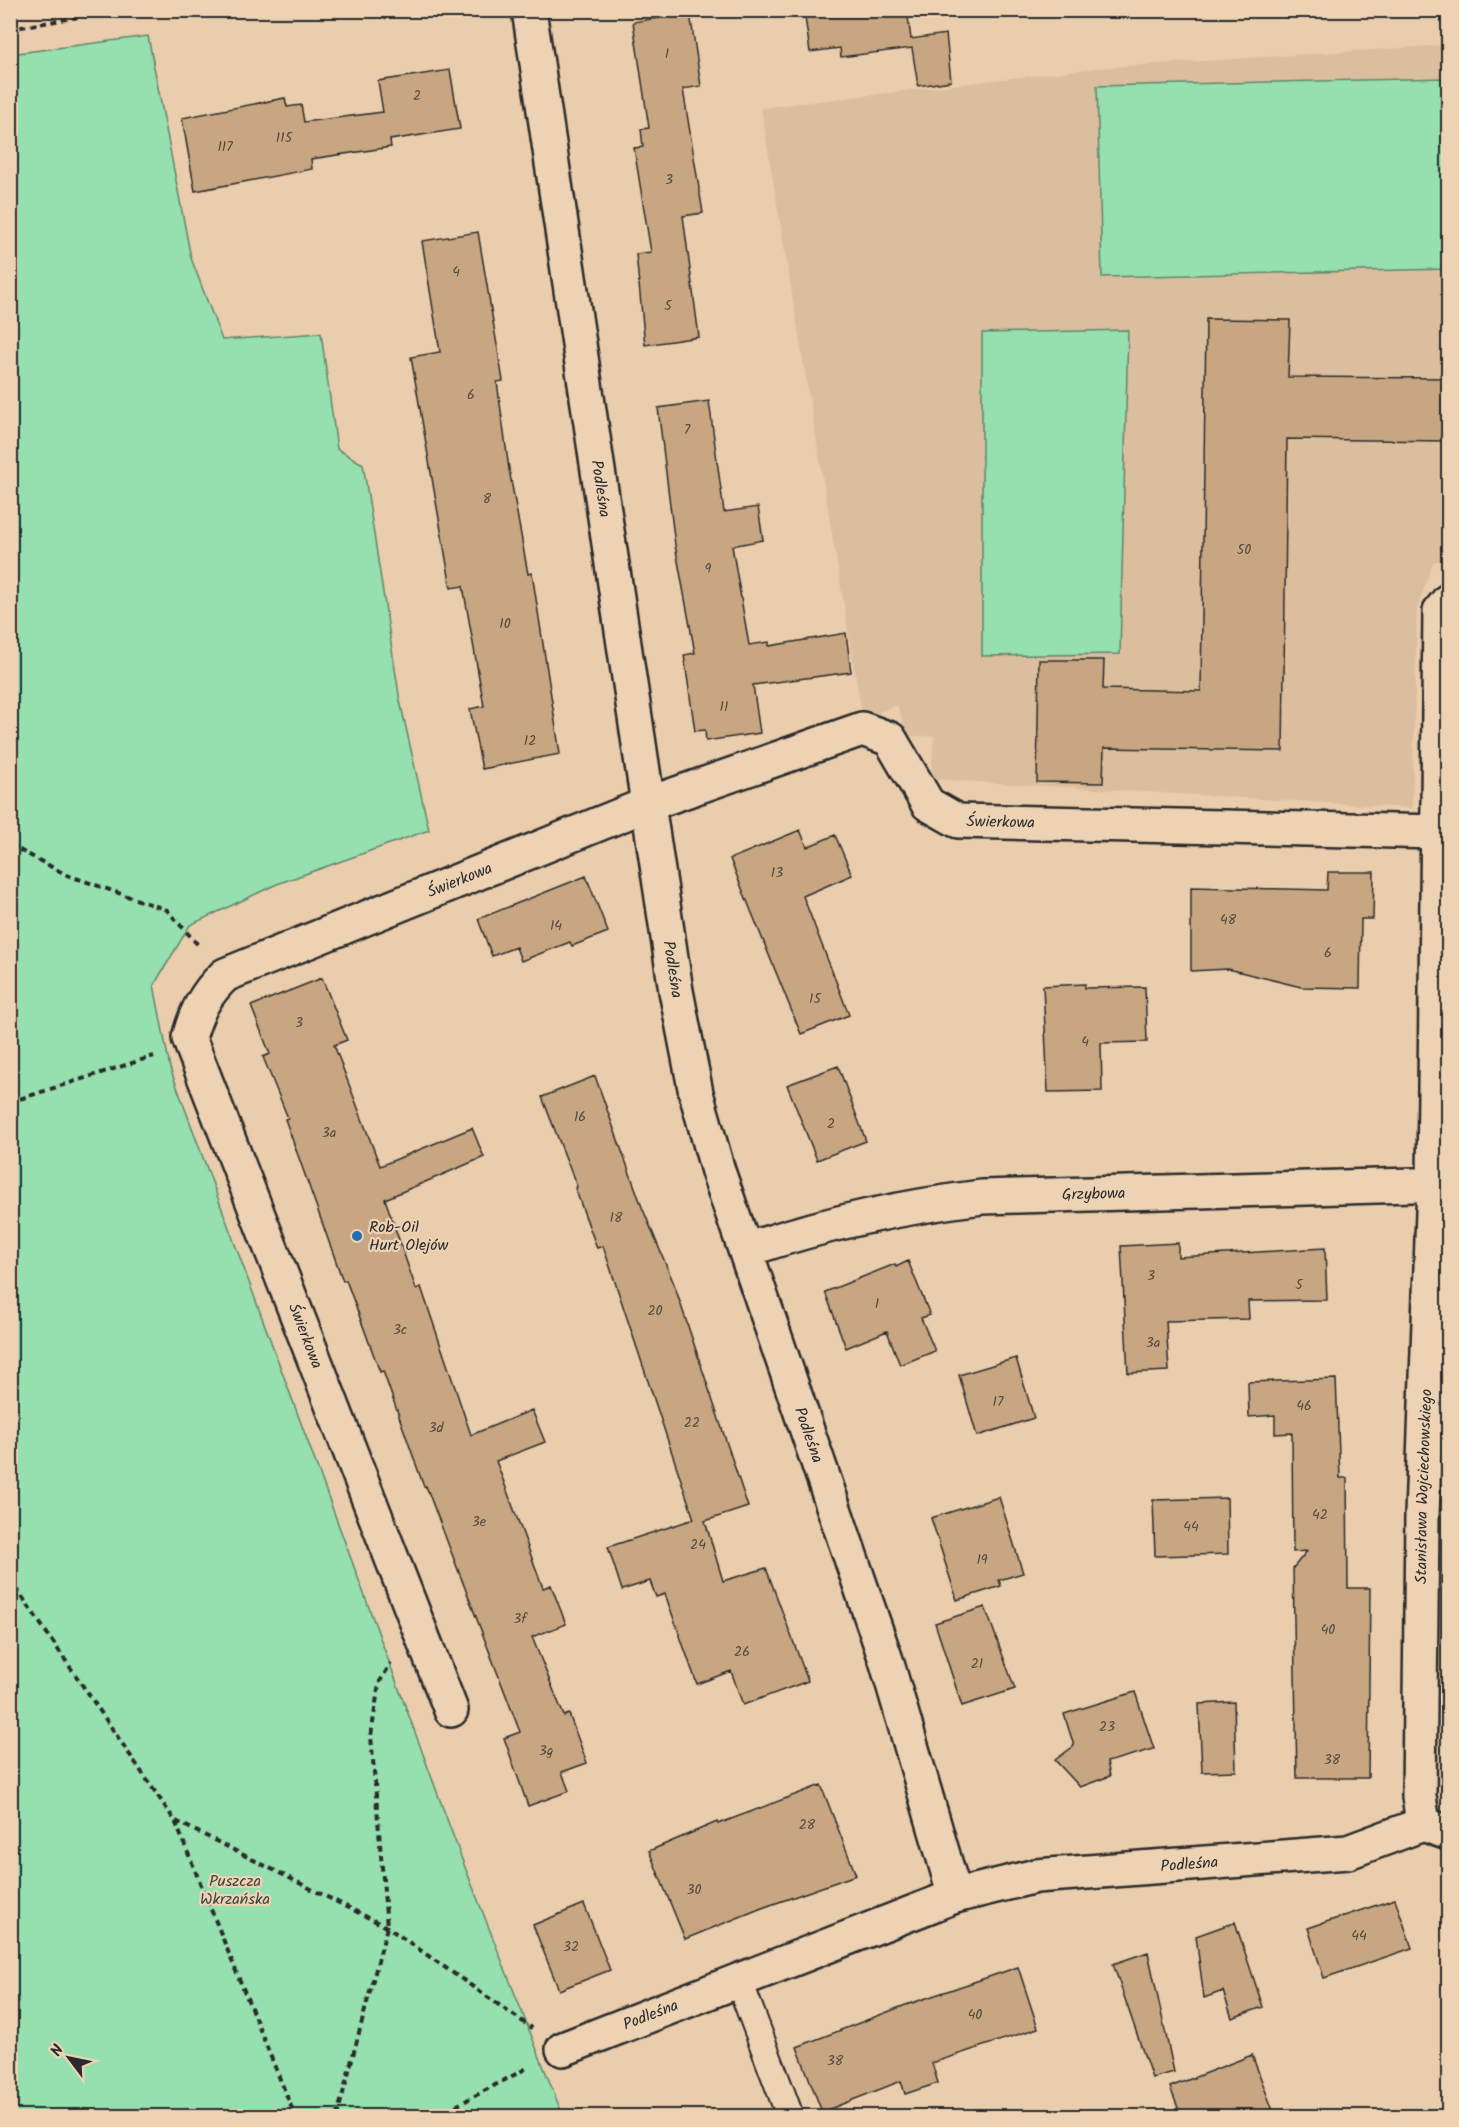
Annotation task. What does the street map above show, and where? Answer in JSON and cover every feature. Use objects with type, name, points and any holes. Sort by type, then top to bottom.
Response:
[{"type":"street","name":"Podleśna","points":[[529,10],[676,991],[696,1093],[718,1171],[886,1660],[955,1896]]},
{"type":"street","name":"Stanisława Wojciechowskiego","points":[[1436,1828],[1419,1797],[1422,1515],[1441,1184],[1439,832],[1444,606]]},
{"type":"street","name":"Świerkowa","points":[[451,1710],[189,1038],[196,1012],[209,990],[225,975],[648,804],[862,729],[890,739],[928,804],[958,821],[1439,832]]},
{"type":"street","name":"Grzybowa","points":[[746,1250],[794,1234],[912,1205],[982,1197],[1441,1184]]},
{"type":"street","name":"Podleśna","points":[[563,2049],[955,1896],[1036,1876],[1348,1851],[1436,1828]]},
{"type":"lane","points":[[739,1981],[790,2116]]},
{"type":"path","points":[[10,29],[118,10]]},
{"type":"path","points":[[10,845],[67,875],[167,910],[225,975]]},
{"type":"path","points":[[10,1102],[142,1062],[189,1038]]},
{"type":"path","points":[[10,1579],[175,1821],[295,2116]]},
{"type":"path","points":[[337,2116],[387,1927],[371,1736],[379,1683],[417,1622]]},
{"type":"path","points":[[175,1821],[387,1927],[563,2049],[437,2116]]},
{"type":"shaded area","points":[[1448,45],[1448,559],[1433,562],[1417,609],[1412,808],[931,779],[934,736],[908,736],[897,705],[863,719],[761,108],[1097,68]]},
{"type":"green space","name":"Puszcza Wkrzańska","points":[[148,36],[191,258],[222,340],[321,333],[337,449],[363,464],[400,701],[429,830],[277,884],[190,925],[154,985],[170,1068],[461,1857],[563,2116],[11,2116],[11,54]]},
{"type":"green space","points":[[1448,78],[1448,269],[1102,277],[1097,86]]},
{"type":"green space","points":[[1128,330],[1120,654],[982,656],[982,333]]},
{"type":"building","points":[[804,10],[907,10],[911,39],[946,34],[951,81],[918,86],[912,48],[841,57],[840,48],[810,52]]},
{"type":"building","points":[[690,13],[701,86],[683,89],[703,213],[683,216],[699,337],[645,345],[636,254],[651,252],[634,148],[643,147],[641,129],[649,128],[633,22]]},
{"type":"building","points":[[450,70],[460,129],[390,140],[391,147],[311,159],[312,169],[195,191],[182,118],[285,98],[287,107],[301,105],[304,122],[383,112],[378,81]]},
{"type":"building","points":[[478,232],[503,381],[497,382],[509,469],[528,574],[532,573],[560,754],[482,769],[470,709],[484,706],[463,586],[451,588],[411,357],[440,352],[422,241]]},
{"type":"building","points":[[1206,319],[1290,320],[1288,377],[1449,378],[1449,441],[1287,439],[1283,751],[1104,748],[1103,783],[1037,782],[1039,660],[1104,660],[1103,689],[1201,691]]},
{"type":"building","points":[[709,401],[724,512],[758,507],[763,540],[732,546],[749,645],[769,642],[769,646],[846,633],[851,672],[753,685],[760,733],[706,741],[705,730],[695,731],[684,655],[695,653],[675,545],[658,408]]},
{"type":"building","points":[[800,830],[807,847],[835,835],[852,875],[803,896],[849,1015],[801,1034],[730,859]]},
{"type":"building","points":[[1328,872],[1374,872],[1373,919],[1361,919],[1360,988],[1301,987],[1228,969],[1191,971],[1191,887],[1327,890]]},
{"type":"building","points":[[586,876],[608,932],[572,946],[570,942],[521,961],[516,947],[492,956],[478,919]]},
{"type":"building","points":[[322,978],[347,1040],[334,1045],[380,1166],[472,1128],[484,1157],[385,1199],[416,1289],[421,1287],[471,1435],[532,1410],[545,1442],[496,1461],[543,1588],[551,1585],[566,1624],[532,1637],[564,1716],[569,1714],[587,1763],[562,1772],[569,1791],[528,1806],[504,1738],[520,1732],[426,1486],[424,1487],[383,1371],[380,1372],[346,1280],[343,1281],[285,1119],[288,1118],[263,1057],[270,1054],[251,1006]]},
{"type":"building","points":[[1085,984],[1085,988],[1145,987],[1147,1042],[1101,1043],[1102,1091],[1048,1092],[1043,986]]},
{"type":"building","points":[[838,1066],[866,1141],[817,1160],[787,1085]]},
{"type":"building","points":[[595,1076],[642,1207],[674,1284],[748,1507],[705,1521],[723,1581],[766,1568],[808,1681],[743,1705],[731,1671],[697,1684],[665,1594],[656,1597],[650,1581],[622,1590],[608,1547],[694,1519],[603,1246],[597,1248],[575,1188],[577,1187],[542,1097]]},
{"type":"building","points":[[1178,1243],[1178,1257],[1325,1248],[1327,1300],[1248,1301],[1249,1319],[1166,1321],[1169,1371],[1128,1373],[1121,1246]]},
{"type":"building","points":[[908,1261],[930,1315],[921,1318],[935,1351],[900,1365],[887,1331],[846,1348],[825,1292]]},
{"type":"building","points":[[1016,1358],[1034,1418],[977,1436],[959,1375]]},
{"type":"building","points":[[1336,1379],[1340,1478],[1347,1478],[1348,1588],[1370,1588],[1368,1778],[1297,1778],[1293,1568],[1307,1551],[1293,1552],[1292,1433],[1275,1434],[1275,1415],[1249,1417],[1248,1382]]},
{"type":"building","points":[[999,1497],[1023,1573],[999,1580],[1001,1586],[957,1600],[931,1518]]},
{"type":"building","points":[[1227,1498],[1228,1554],[1155,1556],[1153,1500]]},
{"type":"building","points":[[985,1607],[1015,1689],[962,1706],[935,1623]]},
{"type":"building","points":[[1135,1692],[1154,1749],[1107,1762],[1110,1776],[1080,1787],[1055,1760],[1074,1746],[1064,1714]]},
{"type":"building","points":[[1234,1702],[1236,1771],[1202,1772],[1199,1704]]},
{"type":"building","points":[[821,1785],[856,1875],[762,1908],[685,1939],[649,1851],[717,1822],[718,1824]]},
{"type":"building","points":[[1395,1899],[1412,1948],[1324,1978],[1308,1928]]},
{"type":"building","points":[[584,1904],[610,1970],[559,1990],[533,1925]]},
{"type":"building","points":[[1235,1922],[1263,2007],[1232,2018],[1223,1991],[1204,1998],[1196,1936]]},
{"type":"building","points":[[1148,1952],[1174,2072],[1152,2078],[1113,1964]]},
{"type":"building","points":[[1018,1967],[1038,2028],[932,2063],[938,2083],[905,2094],[901,2081],[822,2112],[797,2047],[903,2006]]},
{"type":"building","points":[[1252,2055],[1275,2116],[1181,2116],[1170,2087]]},
{"type":"place","name":"Rob-Oil Hurt Olejów","points":[[357,1236]]}]
